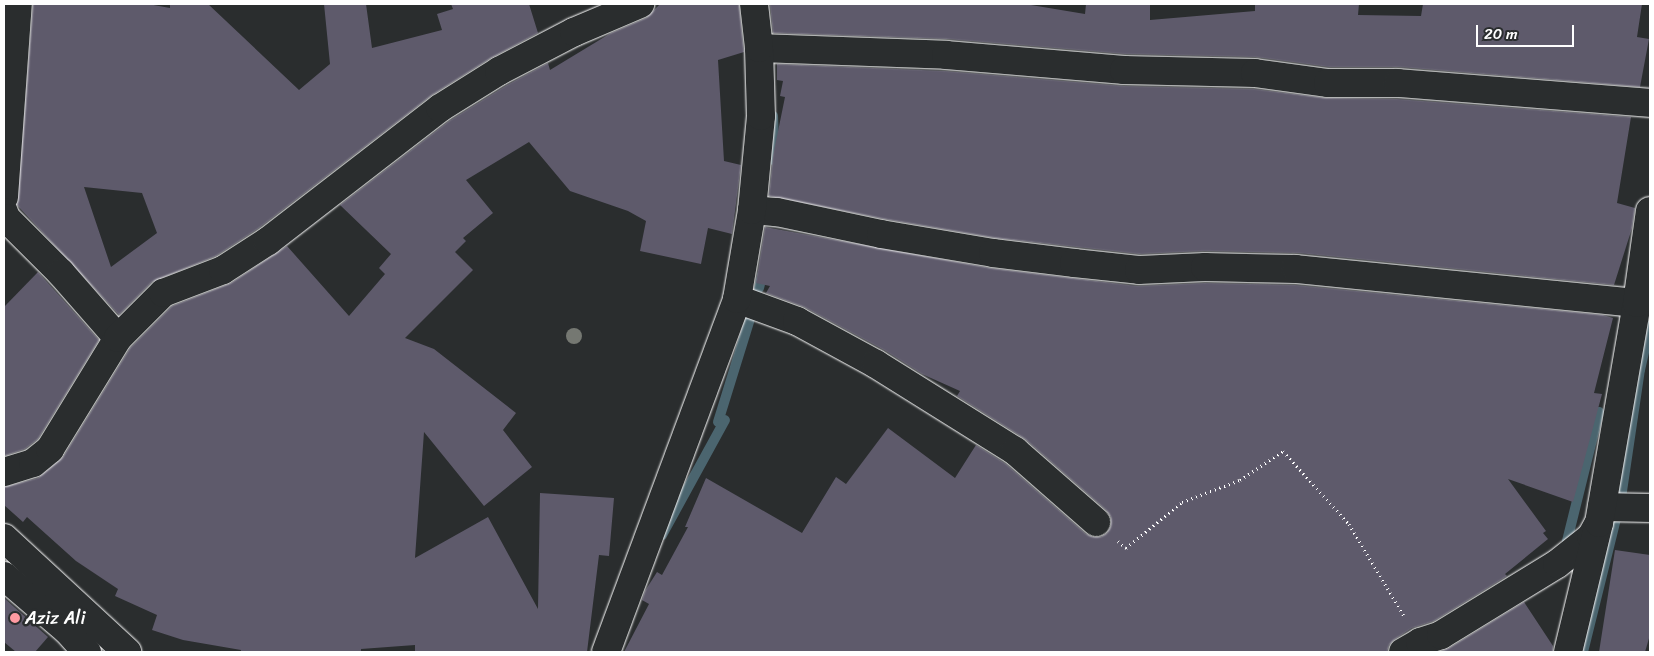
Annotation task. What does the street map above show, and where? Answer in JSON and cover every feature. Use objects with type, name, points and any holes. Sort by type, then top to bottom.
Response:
[{"type":"main road","points":[[4,197],[18,4]]},
{"type":"main road","points":[[4,472],[33,463],[50,450],[118,338],[162,293],[223,270],[268,241],[440,108],[499,70],[574,32],[640,4]]},
{"type":"main road","points":[[606,652],[737,299],[752,210],[761,116],[759,48],[754,4]]},
{"type":"main road","points":[[759,48],[946,55],[1124,70],[1255,72],[1328,83],[1398,83],[1650,103]]},
{"type":"main road","points":[[752,210],[777,212],[881,234],[993,254],[1139,270],[1205,267],[1296,269],[1638,303]]},
{"type":"main road","points":[[1568,652],[1601,515],[1638,303],[1650,211]]},
{"type":"main road","points":[[4,212],[6,218],[61,273],[118,338]]},
{"type":"main road","points":[[737,299],[797,321],[876,364],[1015,451],[1096,522]]},
{"type":"main road","points":[[1601,515],[1650,508]]},
{"type":"main road","points":[[1412,647],[1441,635],[1557,564],[1591,537],[1601,515]]},
{"type":"main road","points":[[4,538],[127,652]]},
{"type":"main road","points":[[4,576],[67,630],[87,652]]},
{"type":"path","points":[[1096,522],[1126,548],[1182,502],[1240,480],[1283,451],[1349,524],[1412,647]]},
{"type":"building","points":[[33,4],[148,4],[170,8],[170,4],[208,4],[299,90],[330,64],[324,4],[366,4],[372,48],[442,30],[437,14],[453,9],[451,4],[529,4],[538,33],[491,58],[432,95],[259,228],[216,256],[152,282],[119,315],[17,205]],"holes":[[[84,187],[142,193],[157,233],[111,267]]]},
{"type":"building","points":[[660,4],[739,4],[744,52],[718,60],[724,161],[741,165],[732,234],[708,228],[701,264],[640,251],[646,221],[628,211],[570,191],[529,142],[466,180],[493,213],[463,238],[466,241],[455,252],[473,270],[405,338],[434,349],[516,413],[503,430],[532,467],[484,506],[424,432],[415,558],[488,517],[538,609],[540,493],[614,498],[609,556],[599,555],[587,652],[415,652],[415,645],[361,649],[361,652],[241,652],[241,650],[183,640],[152,630],[157,615],[115,596],[118,589],[76,561],[27,517],[23,522],[4,505],[4,487],[38,478],[63,457],[130,348],[172,306],[231,283],[287,246],[349,316],[385,274],[379,268],[391,254],[340,205],[449,121],[507,85],[548,63],[550,70],[611,33],[646,18]]},
{"type":"building","points":[[770,4],[1025,4],[1085,14],[1086,4],[1150,4],[1150,20],[1255,11],[1255,4],[1359,4],[1358,15],[1421,16],[1423,4],[1642,4],[1637,37],[1649,39],[1640,87],[1399,67],[1329,67],[1255,57],[1125,54],[947,39],[773,33]]},
{"type":"building","points":[[777,64],[945,71],[1124,86],[1254,89],[1326,98],[1397,99],[1631,117],[1617,203],[1635,208],[1632,228],[1614,285],[1298,253],[1205,251],[1139,254],[995,238],[884,219],[769,196],[773,156],[785,97],[780,96],[783,81],[777,80]]},
{"type":"building","points":[[765,227],[990,268],[1137,286],[1205,283],[1295,285],[1603,315],[1613,318],[1594,393],[1602,394],[1573,502],[1508,479],[1546,531],[1543,533],[1548,539],[1505,574],[1507,576],[1434,621],[1412,628],[1395,639],[1389,645],[1387,652],[624,652],[649,604],[642,600],[645,591],[657,572],[662,575],[688,527],[685,527],[706,478],[802,533],[836,477],[846,484],[888,428],[955,478],[976,445],[1006,464],[1086,534],[1093,537],[1101,537],[1107,533],[1111,526],[1111,517],[1106,510],[1025,439],[957,396],[960,391],[922,374],[884,350],[804,307],[766,293],[770,286],[756,283]]},
{"type":"building","points":[[38,272],[99,340],[38,439],[25,449],[4,456],[4,307]]},
{"type":"building","points":[[1615,550],[1650,555],[1650,635],[1645,652],[1599,652]]},
{"type":"building","name":"Aziz Ali","points":[[4,598],[48,637],[35,652],[16,652],[4,642]]},
{"type":"building","points":[[1524,602],[1553,646],[1553,652],[1439,652],[1449,648]]},
{"type":"waterway","points":[[773,116],[775,161]]},
{"type":"waterway","points":[[759,288],[763,272]]},
{"type":"waterway","points":[[718,422],[754,306]]},
{"type":"waterway","points":[[1583,652],[1621,498],[1640,370],[1650,326]]},
{"type":"waterway","points":[[1567,541],[1599,412]]},
{"type":"waterway","points":[[662,535],[725,420]]},
{"type":"place","name":"Aziz Ali","points":[[15,618]]}]
